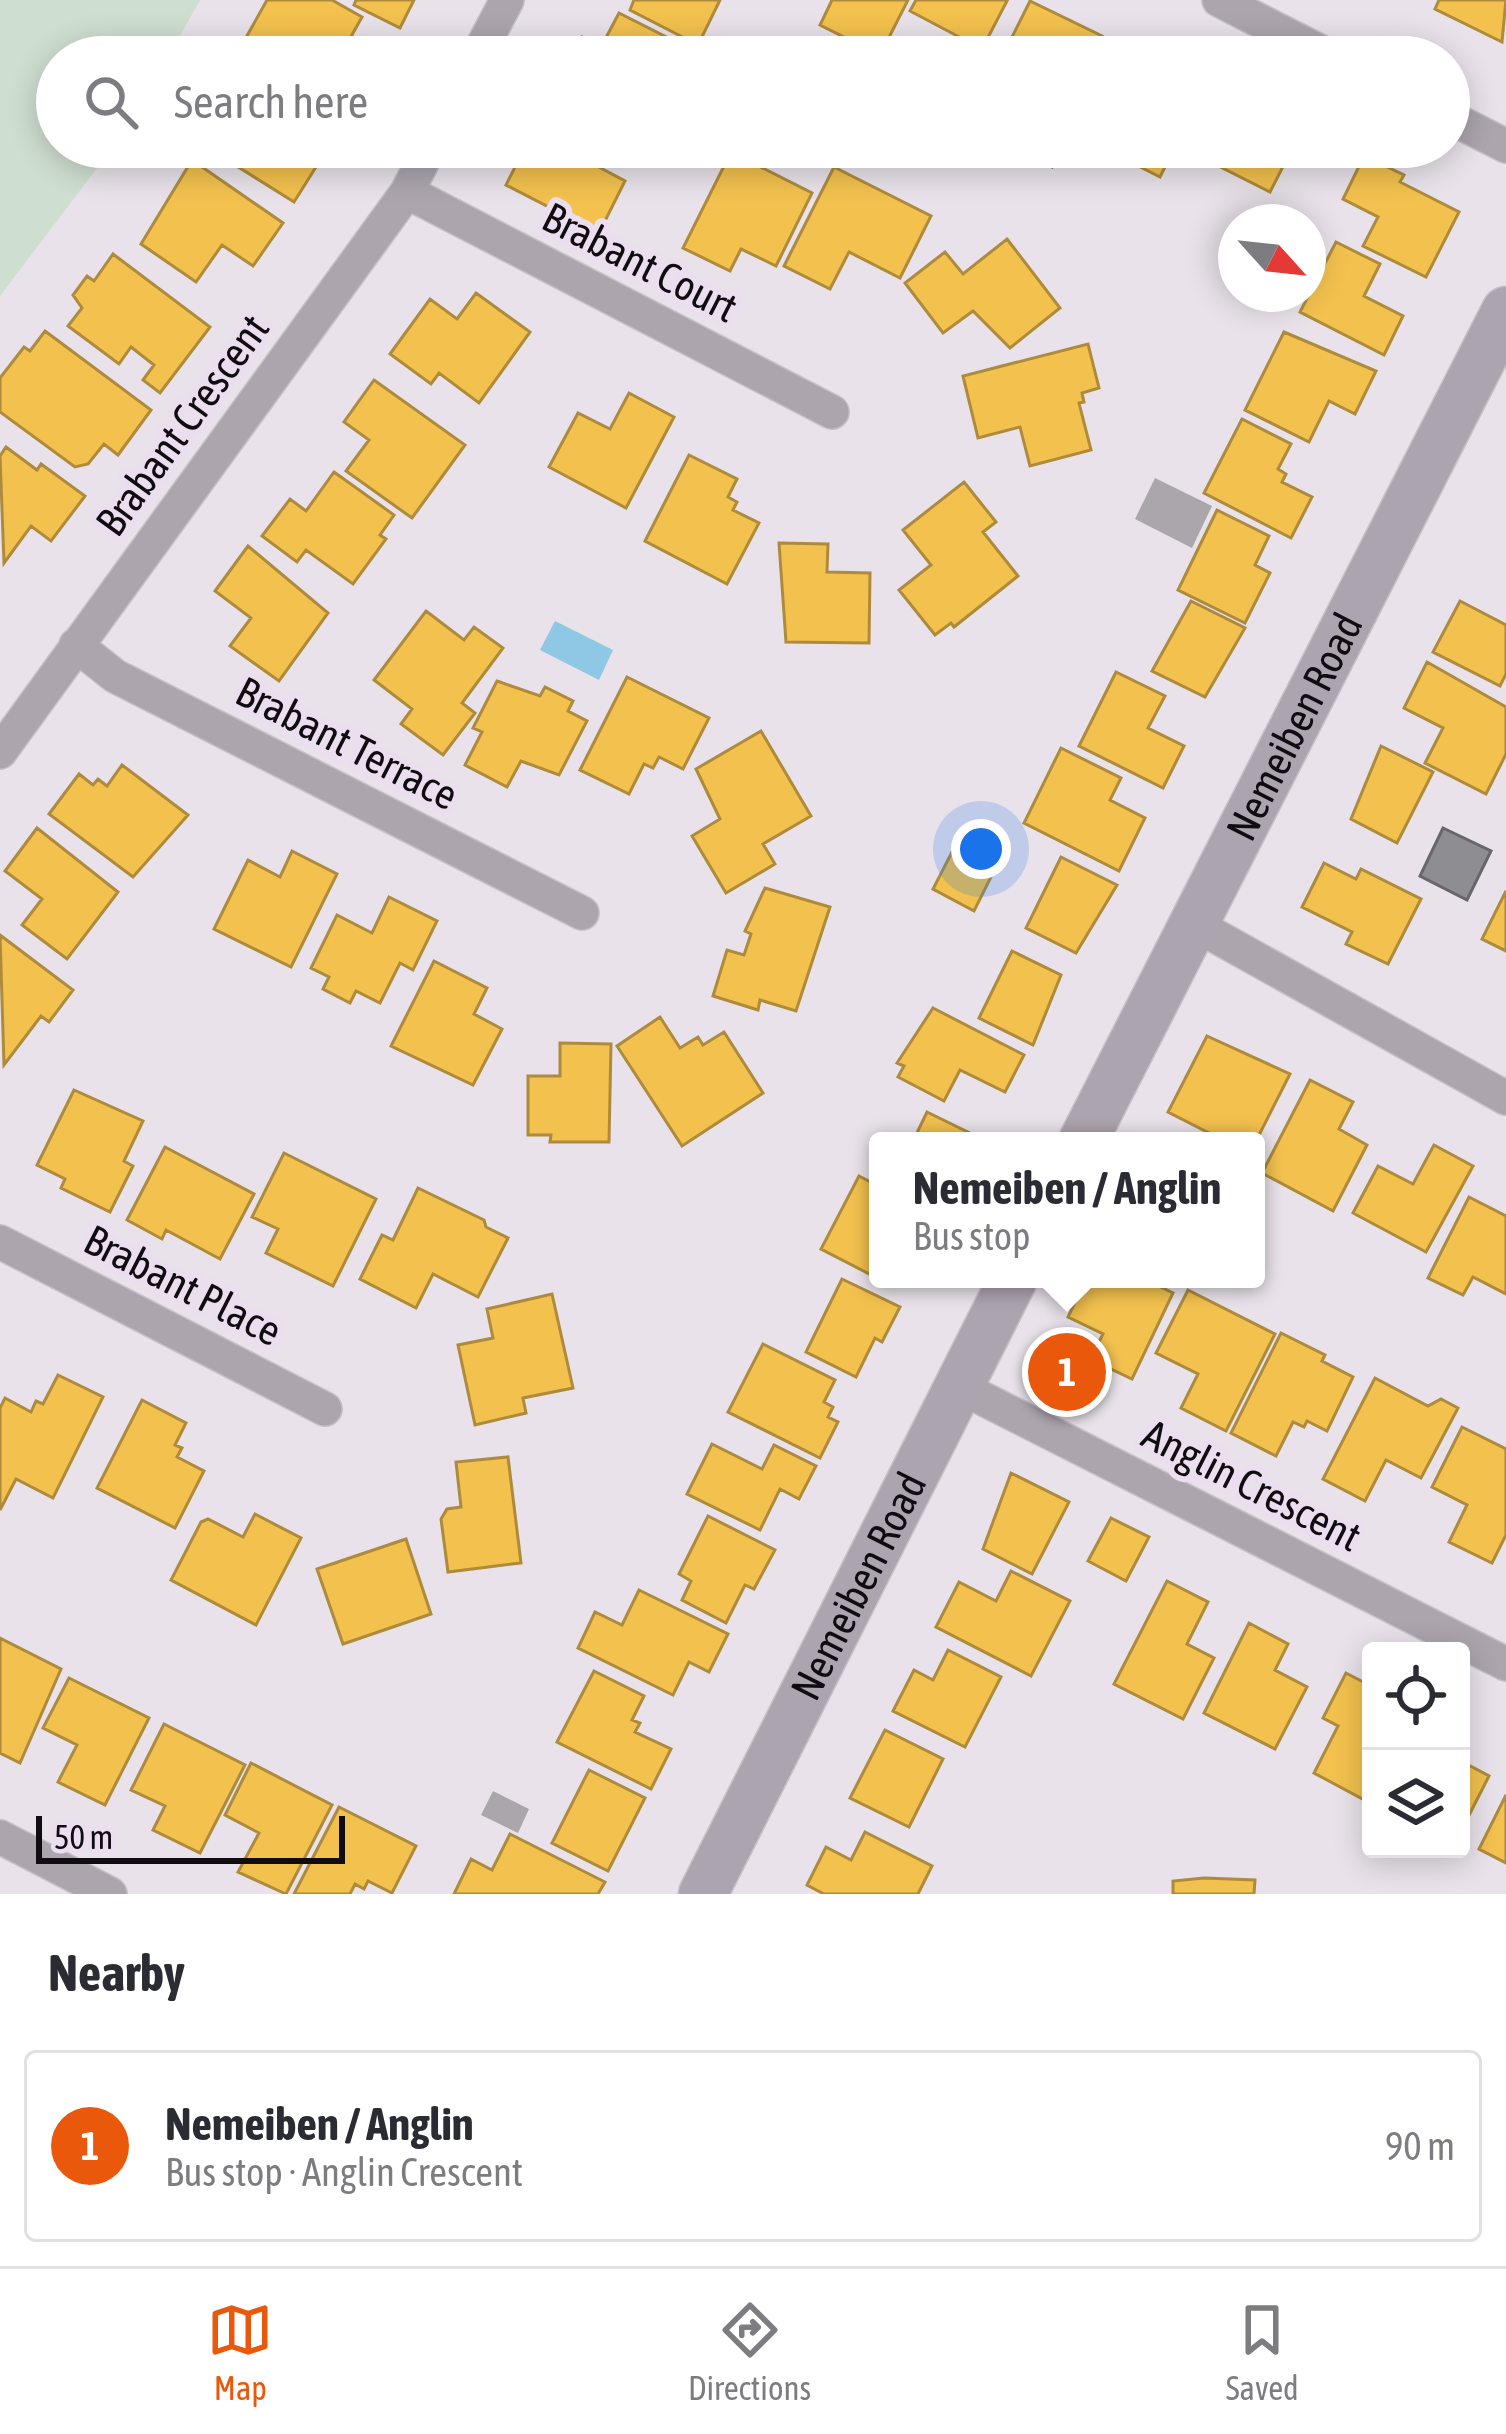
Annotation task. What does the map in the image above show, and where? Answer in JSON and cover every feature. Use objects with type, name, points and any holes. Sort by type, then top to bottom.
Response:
[{"type":"street","points":[[488,36],[507,0]]},
{"type":"street","points":[[1219,0],[1289,36]]},
{"type":"street","points":[[1470,128],[1506,146]]},
{"type":"street","name":"Brabant Crescent","points":[[0,752],[407,192],[419,168]]},
{"type":"street","name":"Brabant Court","points":[[407,192],[832,412]]},
{"type":"street","name":"Nemeiben Road","points":[[1088,1132],[1506,311]]},
{"type":"street","name":"Brabant Terrace","points":[[76,645],[115,676],[582,913]]},
{"type":"street","points":[[1194,925],[1506,1098]]},
{"type":"street","name":"Brabant Place","points":[[0,1242],[325,1409]]},
{"type":"street","name":"Nemeiben Road","points":[[703,1894],[1008,1288]]},
{"type":"street","name":"Anglin Crescent","points":[[958,1386],[1506,1664]]},
{"type":"street","points":[[0,1837],[110,1894]]},
{"type":"green space","points":[[0,0],[200,0],[180,36],[36,36],[36,168],[97,168],[0,296]]},
{"type":"water","points":[[555,621],[613,650],[599,680],[540,650]]},
{"type":"building: Homes","points":[[267,0],[332,0],[362,17],[351,36],[247,36]]},
{"type":"building: Homes","points":[[356,0],[414,0],[400,28],[354,5]]},
{"type":"building: Homes","points":[[634,0],[720,0],[702,36],[681,36],[630,10]]},
{"type":"building: Homes","points":[[832,0],[908,0],[890,36],[842,36],[820,25]]},
{"type":"building: Homes","points":[[916,0],[1007,1],[989,36],[957,36],[910,11]]},
{"type":"building: Homes","points":[[1439,0],[1506,0],[1502,42],[1435,9]]},
{"type":"building: Homes","points":[[1030,1],[1102,36],[1012,36]]},
{"type":"building: Homes","points":[[619,13],[664,36],[607,36]]},
{"type":"building: Homes","points":[[187,168],[204,168],[283,223],[253,266],[222,245],[196,282],[141,244]]},
{"type":"building: Homes","points":[[240,168],[315,168],[294,202]]},
{"type":"building: Homes","points":[[514,168],[601,168],[625,181],[599,233],[506,185]]},
{"type":"building: Homes","points":[[723,168],[763,168],[812,193],[776,266],[741,249],[730,271],[683,248]]},
{"type":"building: Homes","points":[[833,168],[931,216],[900,278],[849,252],[830,289],[784,266]]},
{"type":"building: Homes","points":[[1142,168],[1164,168],[1160,177]]},
{"type":"building: Homes","points":[[1223,168],[1282,168],[1270,192]]},
{"type":"building: Homes","points":[[1358,168],[1389,168],[1404,175],[1400,182],[1459,212],[1426,277],[1363,246],[1378,217],[1343,199]]},
{"type":"building: Homes","points":[[1007,239],[1060,308],[1010,348],[973,311],[943,333],[905,283],[945,252],[963,274]]},
{"type":"building: Homes","points":[[1336,242],[1380,264],[1364,296],[1403,316],[1384,355],[1300,312],[1326,312],[1326,261]]},
{"type":"building: Homes","points":[[113,254],[210,327],[160,393],[143,380],[154,365],[131,347],[119,364],[68,326],[82,308],[73,295],[87,276],[94,281]]},
{"type":"building: Homes","points":[[476,293],[530,332],[479,403],[439,373],[431,384],[390,354],[430,299],[457,319]]},
{"type":"building: Homes","points":[[45,331],[151,410],[118,455],[104,444],[88,464],[75,467],[0,412],[0,378],[24,347],[30,351]]},
{"type":"building: Homes","points":[[1284,332],[1376,371],[1355,414],[1329,401],[1309,442],[1245,410]]},
{"type":"building: Homes","points":[[1088,344],[1099,388],[1082,393],[1084,402],[1079,403],[1091,450],[1030,466],[1020,427],[978,438],[963,376]]},
{"type":"building: Homes","points":[[374,380],[465,445],[412,518],[346,471],[369,440],[344,422]]},
{"type":"building: Homes","points":[[629,393],[674,417],[626,508],[549,467],[578,413],[610,429]]},
{"type":"building: Homes","points":[[1242,419],[1291,444],[1278,469],[1286,474],[1282,482],[1312,497],[1291,538],[1204,493]]},
{"type":"building: Homes","points":[[6,447],[37,470],[41,464],[85,496],[51,541],[31,526],[4,563],[0,456]]},
{"type":"building: Homes","points":[[689,455],[737,479],[728,497],[737,502],[733,510],[759,523],[727,584],[645,541]]},
{"type":"building: Homes","points":[[334,472],[394,515],[380,535],[386,539],[353,584],[306,550],[297,562],[262,536],[290,499],[306,511]]},
{"type":"building: Homes","points":[[964,482],[996,522],[983,532],[1018,576],[954,627],[951,623],[935,635],[899,590],[931,565],[903,530]]},
{"type":"building: Homes","points":[[1217,510],[1269,536],[1255,565],[1270,573],[1245,623],[1178,590]]},
{"type":"building: Homes","points":[[779,543],[828,544],[827,572],[870,573],[869,643],[786,642]]},
{"type":"building: Homes","points":[[248,546],[328,613],[279,681],[230,646],[251,618],[215,591]]},
{"type":"building: Homes","points":[[1191,601],[1245,628],[1205,697],[1152,671]]},
{"type":"building: Homes","points":[[1460,601],[1506,625],[1506,674],[1500,686],[1433,652]]},
{"type":"building: Homes","points":[[426,611],[464,640],[474,627],[503,648],[462,703],[475,713],[443,755],[401,724],[412,709],[374,680]]},
{"type":"building: Homes","points":[[1427,662],[1506,707],[1506,754],[1486,794],[1425,763],[1443,728],[1404,708]]},
{"type":"building: Homes","points":[[1116,672],[1165,696],[1148,728],[1184,746],[1163,788],[1079,746]]},
{"type":"building: Homes","points":[[627,677],[709,718],[683,769],[659,757],[653,768],[644,764],[629,794],[580,770]]},
{"type":"building: Homes","points":[[497,681],[540,696],[545,687],[573,701],[568,711],[587,721],[559,775],[521,761],[507,787],[465,765],[482,732],[473,728]]},
{"type":"building: Homes","points":[[761,731],[811,816],[763,844],[775,864],[726,893],[692,836],[720,819],[696,769]]},
{"type":"building: Homes","points":[[1381,746],[1433,772],[1397,843],[1351,819]]},
{"type":"building: Homes","points":[[1061,748],[1121,778],[1110,800],[1145,818],[1119,871],[1024,823]]},
{"type":"building: Homes","points":[[122,765],[188,815],[133,877],[49,814],[79,774],[93,785],[98,779],[107,786]]},
{"type":"building: Homes","points":[[37,828],[118,892],[67,959],[22,925],[42,899],[5,871]]},
{"type":"building: Homes","points":[[954,848],[995,869],[974,911],[933,889]]},
{"type":"building: Homes","points":[[292,851],[337,874],[291,967],[214,929],[248,860],[280,877]]},
{"type":"building: Homes","points":[[1061,857],[1117,885],[1076,953],[1026,928]]},
{"type":"building: Homes","points":[[1324,863],[1356,879],[1361,869],[1421,899],[1388,964],[1346,944],[1352,932],[1302,907]]},
{"type":"building: Homes","points":[[765,888],[830,907],[796,1011],[760,1000],[758,1010],[713,996],[727,950],[744,955],[751,934],[745,931]]},
{"type":"building: Homes","points":[[1506,891],[1506,951],[1482,939]]},
{"type":"building: Homes","points":[[389,897],[437,921],[413,970],[400,963],[380,1003],[356,991],[350,1003],[323,989],[329,977],[311,968],[337,915],[372,933]]},
{"type":"building: Homes","points":[[0,935],[73,990],[49,1022],[41,1016],[4,1065]]},
{"type":"building: Homes","points":[[1012,951],[1061,975],[1033,1045],[979,1018]]},
{"type":"building: Homes","points":[[434,961],[487,988],[474,1014],[502,1029],[473,1085],[391,1046]]},
{"type":"building: Homes","points":[[933,1008],[1024,1055],[1005,1092],[960,1070],[944,1101],[898,1077],[904,1066],[897,1063]]},
{"type":"building: Homes","points":[[660,1017],[680,1048],[698,1037],[703,1045],[724,1032],[763,1093],[682,1146],[617,1046]]},
{"type":"building: Homes","points":[[1207,1036],[1290,1074],[1261,1132],[1207,1132],[1168,1112]]},
{"type":"building: Homes","points":[[560,1043],[611,1044],[609,1142],[550,1142],[551,1135],[528,1135],[528,1076],[560,1076]]},
{"type":"building: Homes","points":[[1310,1080],[1353,1102],[1339,1129],[1367,1145],[1333,1211],[1265,1175]]},
{"type":"building: Homes","points":[[74,1090],[143,1121],[124,1161],[133,1166],[110,1212],[61,1188],[65,1179],[37,1165]]},
{"type":"building: Homes","points":[[927,1112],[968,1132],[917,1132]]},
{"type":"building: Homes","points":[[1434,1145],[1473,1166],[1426,1252],[1353,1213],[1378,1166],[1413,1184]]},
{"type":"building: Homes","points":[[165,1147],[254,1194],[220,1259],[166,1230],[162,1239],[127,1220]]},
{"type":"building: Homes","points":[[284,1153],[376,1199],[333,1286],[266,1253],[278,1229],[252,1217]]},
{"type":"building: Homes","points":[[859,1176],[869,1181],[869,1274],[821,1249]]},
{"type":"building: Homes","points":[[418,1188],[484,1220],[486,1227],[508,1238],[478,1297],[433,1274],[416,1308],[360,1279],[382,1235],[393,1240]]},
{"type":"building: Homes","points":[[1469,1197],[1506,1216],[1506,1294],[1473,1277],[1463,1295],[1428,1278]]},
{"type":"building: Homes","points":[[842,1279],[900,1307],[882,1342],[875,1338],[856,1377],[806,1352]]},
{"type":"building: Homes","points":[[1082,1288],[1163,1288],[1173,1293],[1132,1379],[1090,1359],[1103,1334],[1068,1317]]},
{"type":"building: Homes","points":[[1188,1290],[1275,1334],[1226,1431],[1181,1408],[1198,1374],[1156,1353]]},
{"type":"building: Homes","points":[[552,1294],[573,1388],[523,1398],[526,1413],[475,1425],[458,1345],[493,1338],[487,1309]]},
{"type":"building: Homes","points":[[1281,1333],[1325,1355],[1322,1361],[1353,1377],[1327,1431],[1307,1421],[1304,1427],[1293,1422],[1276,1456],[1231,1433]]},
{"type":"building: Homes","points":[[763,1344],[835,1380],[824,1402],[833,1407],[828,1417],[838,1422],[820,1458],[728,1412]]},
{"type":"building: Homes","points":[[58,1375],[103,1397],[53,1498],[16,1479],[0,1510],[0,1408],[5,1398],[31,1412],[36,1401],[43,1404]]},
{"type":"building: Homes","points":[[1375,1378],[1428,1406],[1441,1399],[1458,1408],[1421,1478],[1386,1460],[1365,1501],[1323,1479]]},
{"type":"building: Homes","points":[[142,1400],[186,1423],[175,1445],[182,1448],[177,1457],[204,1471],[175,1528],[97,1488]]},
{"type":"building: Homes","points":[[1462,1427],[1506,1449],[1506,1535],[1492,1563],[1449,1542],[1467,1505],[1432,1487]]},
{"type":"building: Homes","points":[[712,1444],[762,1469],[774,1445],[816,1466],[799,1499],[780,1489],[760,1530],[687,1494]]},
{"type":"building: Homes","points":[[508,1457],[521,1563],[448,1572],[441,1519],[447,1509],[461,1507],[456,1462]]},
{"type":"building: Homes","points":[[1011,1473],[1069,1502],[1032,1574],[983,1549]]},
{"type":"building: Homes","points":[[255,1514],[301,1538],[256,1625],[171,1580],[201,1522],[208,1519],[243,1537]]},
{"type":"building: Homes","points":[[708,1516],[775,1550],[754,1589],[745,1585],[726,1623],[682,1600],[691,1581],[679,1574]]},
{"type":"building: Homes","points":[[1111,1518],[1149,1537],[1126,1581],[1088,1561]]},
{"type":"building: Homes","points":[[406,1539],[431,1614],[343,1644],[317,1569]]},
{"type":"building: Homes","points":[[1011,1571],[1070,1601],[1031,1676],[936,1627],[959,1582],[996,1601]]},
{"type":"building: Homes","points":[[1167,1581],[1208,1602],[1187,1644],[1214,1658],[1183,1719],[1114,1684]]},
{"type":"building: Homes","points":[[639,1590],[728,1634],[709,1672],[689,1662],[673,1695],[578,1648],[595,1612],[622,1625]]},
{"type":"building: Homes","points":[[1249,1623],[1288,1644],[1275,1670],[1307,1687],[1275,1749],[1204,1713]]},
{"type":"building: Homes","points":[[0,1638],[61,1669],[20,1763],[0,1753]]},
{"type":"building: Homes","points":[[948,1650],[1001,1677],[965,1747],[893,1711],[914,1670],[933,1680]]},
{"type":"building: Homes","points":[[594,1671],[644,1696],[632,1720],[640,1723],[635,1732],[671,1749],[651,1789],[557,1742]]},
{"type":"building: Homes","points":[[1346,1673],[1362,1681],[1362,1799],[1314,1773],[1338,1726],[1323,1718]]},
{"type":"building: Homes","points":[[69,1678],[149,1718],[105,1805],[58,1782],[77,1745],[43,1728]]},
{"type":"building: Homes","points":[[164,1724],[245,1765],[200,1853],[153,1830],[165,1806],[131,1790]]},
{"type":"building: Homes","points":[[885,1730],[943,1759],[909,1827],[850,1798]]},
{"type":"building: Homes","points":[[251,1763],[332,1805],[286,1894],[238,1872],[259,1833],[225,1815]]},
{"type":"building: Homes","points":[[1470,1766],[1489,1776],[1470,1813]]},
{"type":"building: Homes","points":[[589,1770],[645,1798],[608,1871],[552,1843]]},
{"type":"building: Homes","points":[[1506,1795],[1506,1863],[1479,1849]]},
{"type":"building: Homes","points":[[339,1807],[416,1846],[392,1893],[368,1881],[364,1889],[355,1884],[350,1894],[294,1894]]},
{"type":"building: Homes","points":[[865,1832],[932,1866],[918,1894],[824,1894],[807,1885],[826,1847],[851,1860]]},
{"type":"building: Homes","points":[[510,1834],[605,1882],[598,1894],[454,1894],[471,1859],[492,1870]]},
{"type":"building: Homes","points":[[1255,1880],[1254,1894],[1173,1894],[1173,1881]]},
{"type":"building: Industry","points":[[1443,828],[1491,851],[1467,900],[1420,876]]},
{"type":"building: Other","points":[[1155,478],[1212,506],[1192,548],[1135,519]]},
{"type":"building: Other","points":[[493,1791],[529,1809],[518,1833],[481,1815]]},
{"type":"place","name":"Nemeiben / Anglin","points":[[1067,1372]]}]
